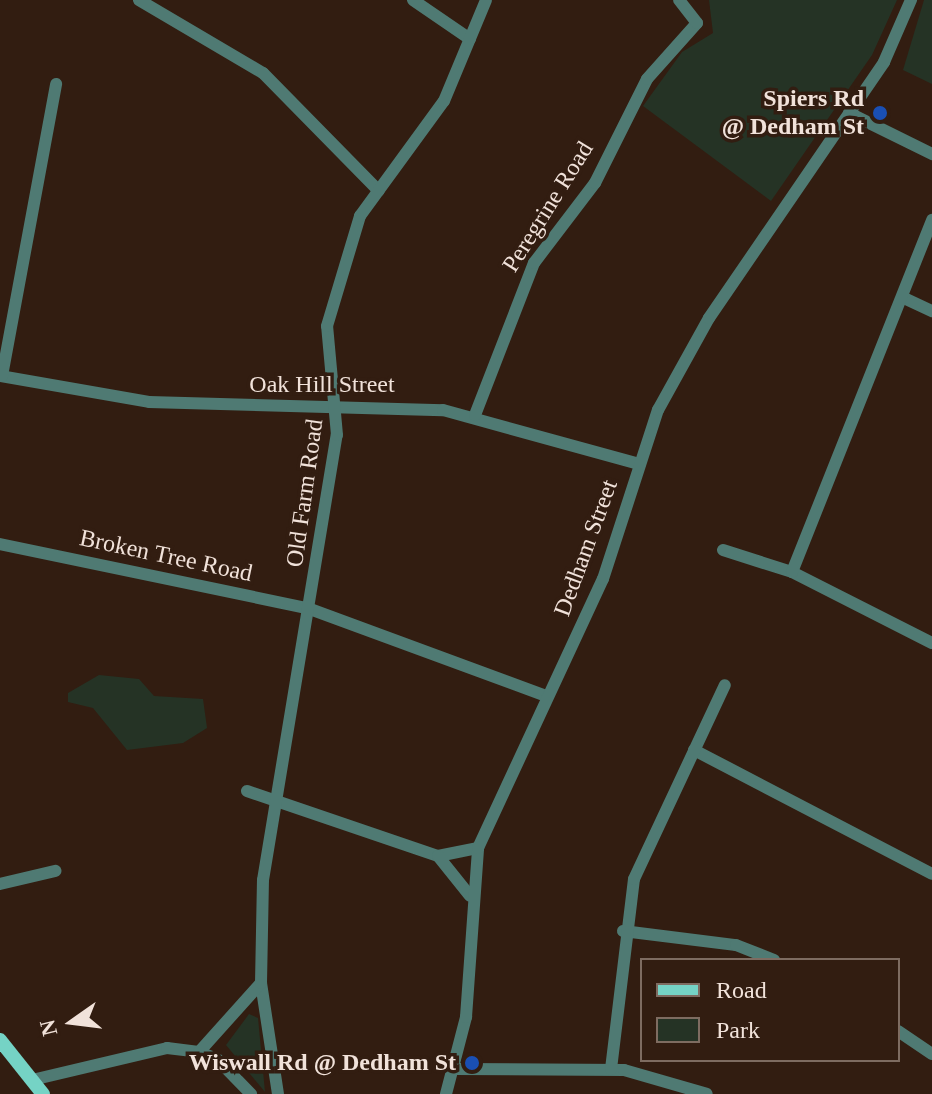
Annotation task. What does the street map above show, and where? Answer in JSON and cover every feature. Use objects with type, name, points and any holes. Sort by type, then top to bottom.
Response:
[{"type":"main road","points":[[0,1040],[43,1094]]},
{"type":"street","points":[[139,0],[263,73],[379,191]]},
{"type":"street","points":[[413,0],[470,39]]},
{"type":"street","name":"Old Farm Road","points":[[278,1094],[261,983],[263,880],[310,609],[339,406],[327,326],[349,244],[379,191],[444,101],[486,0]]},
{"type":"street","name":"Peregrine Road","points":[[475,415],[534,263],[595,183],[647,79],[697,23],[679,0]]},
{"type":"street","name":"Dedham Street","points":[[446,1094],[455,1069],[468,1006],[470,896],[478,848],[603,579],[639,464],[700,332],[884,62],[911,0]]},
{"type":"street","points":[[1,376],[56,84]]},
{"type":"street","points":[[849,113],[932,154]]},
{"type":"street","points":[[792,572],[906,299],[932,220]]},
{"type":"street","points":[[906,299],[932,311]]},
{"type":"street","name":"Oak Hill Street","points":[[1,376],[149,402],[339,406],[475,415],[639,464]]},
{"type":"street","name":"Broken Tree Road","points":[[0,544],[310,609],[547,696]]},
{"type":"street","points":[[723,550],[792,572],[932,643]]},
{"type":"street","points":[[611,1069],[623,931],[634,879],[725,685]]},
{"type":"street","points":[[694,750],[932,874]]},
{"type":"street","points":[[247,791],[438,856],[478,848]]},
{"type":"street","points":[[438,856],[470,896]]},
{"type":"street","points":[[0,884],[55,871]]},
{"type":"street","points":[[623,931],[736,945],[769,958]]},
{"type":"street","points":[[199,1052],[261,983]]},
{"type":"street","points":[[900,1032],[932,1054]]},
{"type":"street","points":[[32,1080],[167,1048],[199,1052],[217,1059],[251,1094]]},
{"type":"street","points":[[455,1069],[611,1069],[670,1078],[707,1094]]},
{"type":"green space","points":[[709,0],[897,0],[872,55],[771,201],[643,106],[682,52],[713,33]]},
{"type":"green space","points":[[924,0],[932,0],[932,84],[903,70]]},
{"type":"green space","points":[[99,675],[139,679],[154,696],[203,699],[207,728],[183,743],[127,750],[93,708],[68,702],[68,693]]},
{"type":"green space","points":[[249,1014],[258,1018],[265,1092],[226,1045]]},
{"type":"place","name":"Spiers Rd @ Dedham St","points":[[880,113]]},
{"type":"place","name":"Wiswall Rd @ Dedham St","points":[[472,1063]]}]
